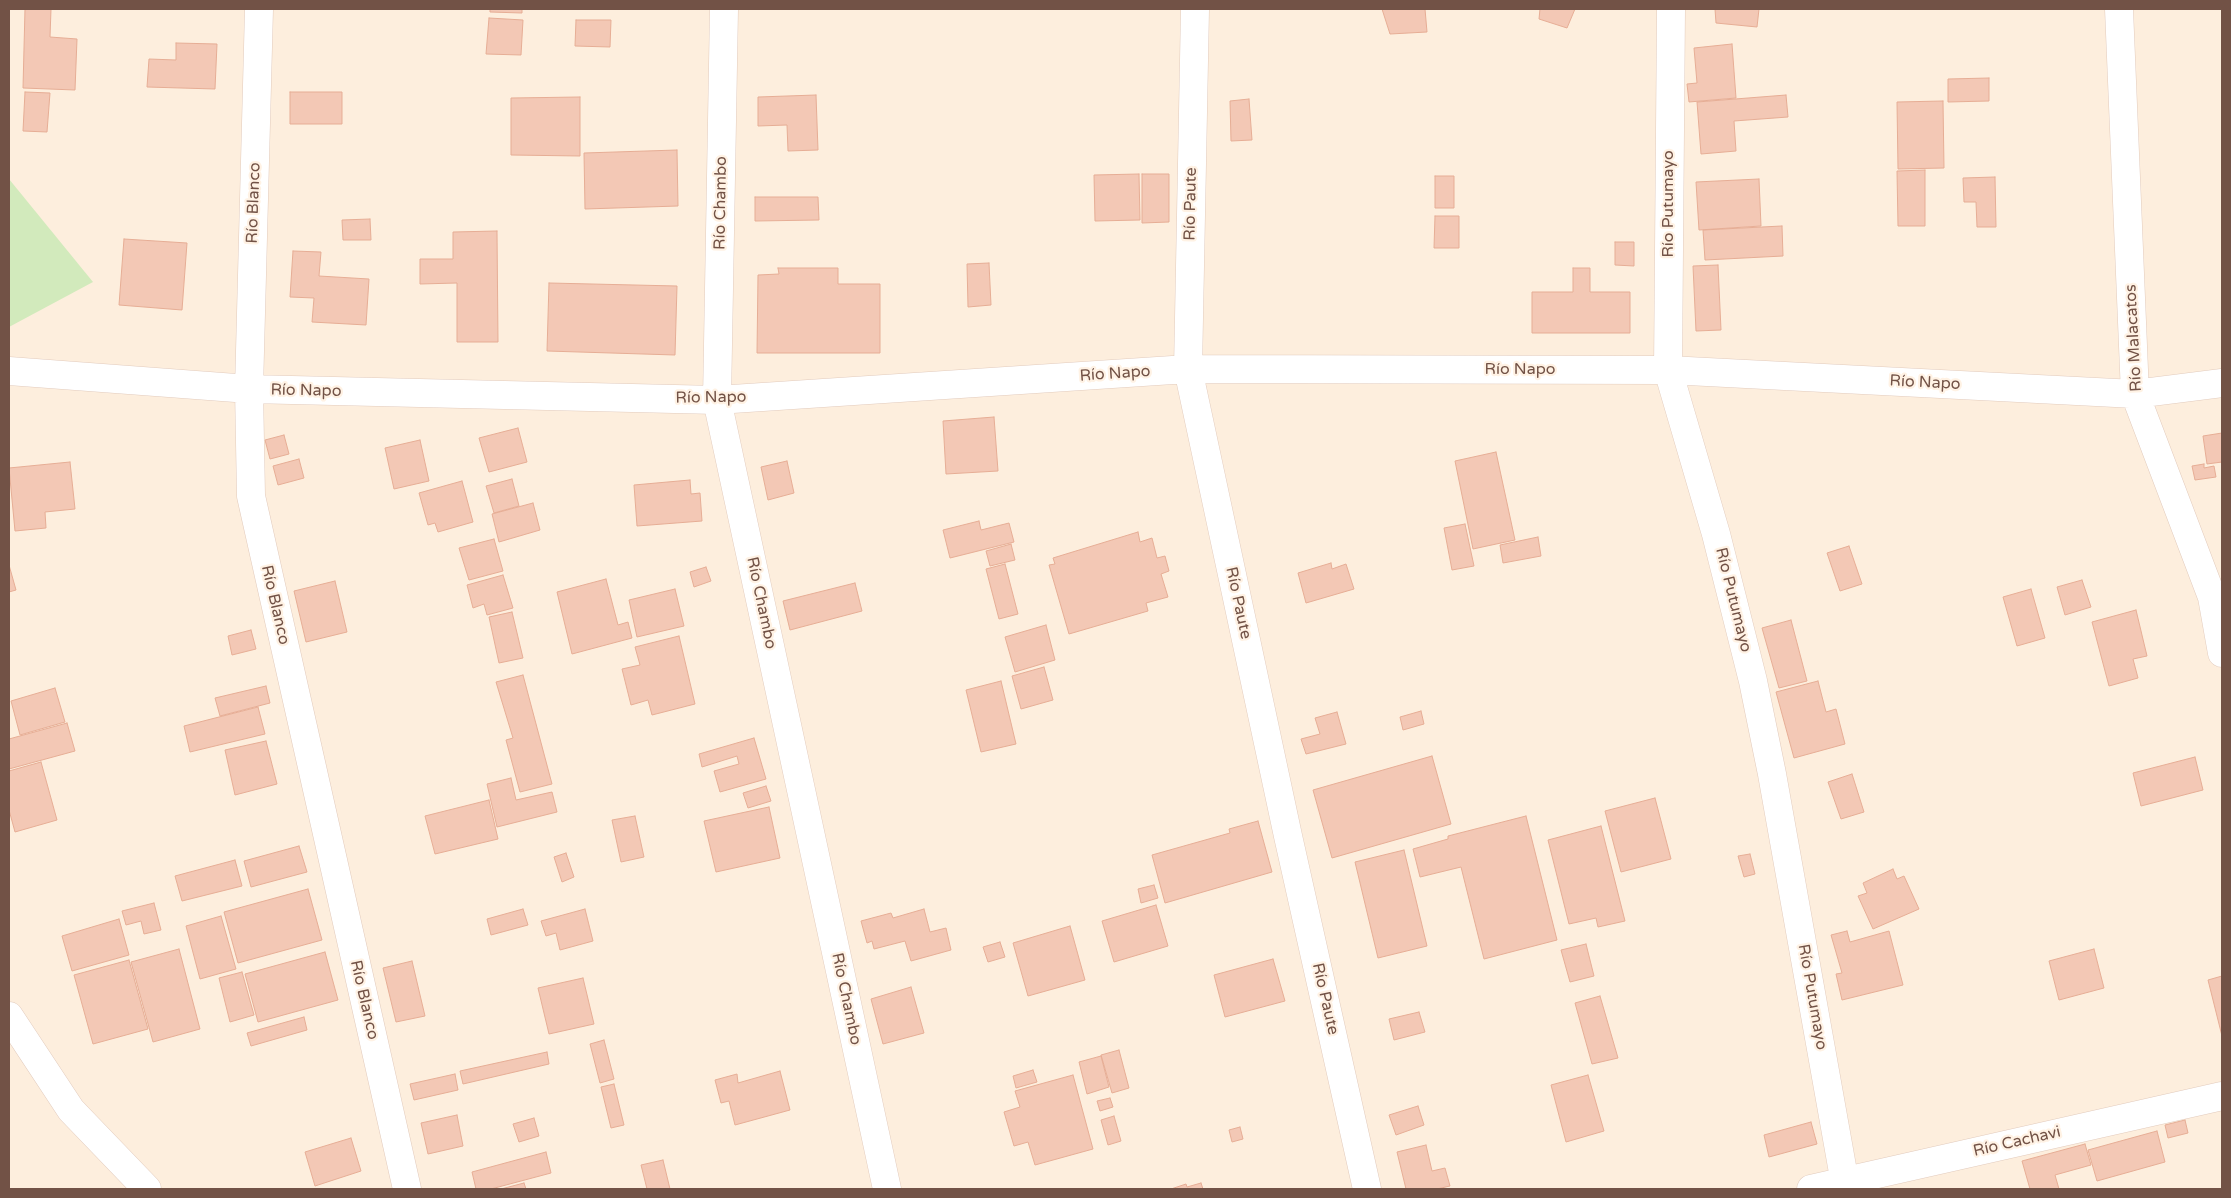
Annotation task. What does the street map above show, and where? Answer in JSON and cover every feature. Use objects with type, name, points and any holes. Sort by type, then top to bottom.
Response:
[{"type":"street","name":"Río Blanco","points":[[260,9],[249,390],[251,496],[407,1189]]},
{"type":"street","name":"Río Chambo","points":[[724,9],[717,400],[887,1189]]},
{"type":"street","name":"Río Paute","points":[[1195,9],[1188,369],[1288,836],[1367,1189]]},
{"type":"street","name":"Río Putumayo","points":[[1671,9],[1668,370],[1716,534],[1753,681],[1772,774],[1845,1185]]},
{"type":"street","name":"Río Malacatos","points":[[2119,9],[2135,394],[2212,597],[2222,653]]},
{"type":"street","name":"Río Napo","points":[[9,371],[249,390],[717,400],[1188,369],[1668,370],[2135,394],[2222,384]]},
{"type":"street","points":[[9,1016],[71,1110],[147,1189]]},
{"type":"street","name":"Río Cachavi","points":[[1811,1189],[1845,1185],[2222,1096]]},
{"type":"green space","points":[[9,179],[93,282],[9,327]]},
{"type":"building","points":[[25,9],[51,9],[50,37],[77,39],[75,90],[23,88]]},
{"type":"building","points":[[490,9],[522,9],[522,13],[490,12]]},
{"type":"building","points":[[1382,9],[1425,9],[1427,32],[1390,34]]},
{"type":"building","points":[[1540,9],[1575,9],[1567,28],[1539,19]]},
{"type":"building","points":[[1715,9],[1759,9],[1757,27],[1716,23]]},
{"type":"building","points":[[489,18],[523,20],[521,55],[486,54]]},
{"type":"building","points":[[576,20],[611,20],[610,47],[575,46]]},
{"type":"building","points":[[176,43],[217,44],[215,89],[147,87],[149,59],[176,60]]},
{"type":"building","points":[[1732,44],[1736,98],[1689,102],[1687,84],[1697,83],[1694,48]]},
{"type":"building","points":[[1989,78],[1989,101],[1948,102],[1948,79]]},
{"type":"building","points":[[25,92],[50,93],[47,132],[23,131]]},
{"type":"building","points":[[290,92],[342,92],[342,124],[290,124]]},
{"type":"building","points":[[816,95],[818,150],[788,151],[787,125],[758,126],[758,97]]},
{"type":"building","points":[[1786,95],[1788,117],[1734,121],[1736,151],[1701,154],[1697,102]]},
{"type":"building","points":[[580,97],[580,156],[511,155],[511,98]]},
{"type":"building","points":[[1249,99],[1252,140],[1231,141],[1230,101]]},
{"type":"building","points":[[1943,101],[1944,168],[1898,169],[1897,102]]},
{"type":"building","points":[[677,150],[678,206],[585,209],[584,153]]},
{"type":"building","points":[[1925,170],[1925,226],[1898,226],[1897,171]]},
{"type":"building","points":[[1139,174],[1140,220],[1095,221],[1094,175]]},
{"type":"building","points":[[1142,174],[1169,174],[1169,222],[1142,223]]},
{"type":"building","points":[[1435,176],[1454,176],[1454,208],[1435,208]]},
{"type":"building","points":[[1995,177],[1996,227],[1977,227],[1976,202],[1964,202],[1963,178]]},
{"type":"building","points":[[1759,179],[1761,226],[1699,230],[1696,182]]},
{"type":"building","points":[[755,197],[818,197],[819,220],[755,221]]},
{"type":"building","points":[[1435,216],[1459,216],[1459,248],[1434,248]]},
{"type":"building","points":[[370,219],[371,240],[343,240],[342,220]]},
{"type":"building","points":[[1782,226],[1783,256],[1705,260],[1703,230]]},
{"type":"building","points":[[497,231],[498,342],[457,342],[457,283],[420,284],[420,259],[453,259],[453,232]]},
{"type":"building","points":[[124,239],[187,243],[182,310],[119,305]]},
{"type":"building","points":[[1615,242],[1634,242],[1634,266],[1615,265]]},
{"type":"building","points":[[293,251],[321,252],[319,276],[369,279],[366,325],[312,322],[314,298],[290,297]]},
{"type":"building","points":[[989,263],[991,305],[968,307],[967,264]]},
{"type":"building","points":[[1718,265],[1721,330],[1696,331],[1693,266]]},
{"type":"building","points":[[778,268],[838,268],[838,284],[880,284],[880,353],[757,353],[758,275],[779,274]]},
{"type":"building","points":[[1573,268],[1590,268],[1590,292],[1630,292],[1630,333],[1532,333],[1532,292],[1573,292]]},
{"type":"building","points":[[549,283],[677,286],[675,355],[547,351]]},
{"type":"building","points":[[994,417],[998,471],[946,474],[943,421]]},
{"type":"building","points":[[518,428],[527,462],[489,472],[479,438]]},
{"type":"building","points":[[2222,433],[2222,462],[2207,464],[2203,436]]},
{"type":"building","points":[[284,435],[289,454],[270,459],[265,440]]},
{"type":"building","points":[[420,440],[429,481],[394,489],[385,448]]},
{"type":"building","points":[[1496,452],[1515,540],[1473,549],[1455,461]]},
{"type":"building","points":[[299,459],[304,478],[278,485],[273,466]]},
{"type":"building","points":[[787,461],[794,493],[768,500],[761,467]]},
{"type":"building","points":[[70,462],[75,509],[45,512],[46,528],[15,531],[9,468]]},
{"type":"building","points":[[2204,464],[2204,468],[2214,466],[2216,477],[2195,480],[2192,466]]},
{"type":"building","points":[[512,479],[519,506],[494,513],[486,486]]},
{"type":"building","points":[[690,480],[691,494],[700,493],[702,521],[637,526],[634,485]]},
{"type":"building","points":[[462,481],[473,522],[438,532],[435,523],[428,525],[419,493]]},
{"type":"building","points":[[533,503],[540,530],[499,542],[492,514]]},
{"type":"building","points":[[979,521],[981,530],[1009,523],[1014,542],[950,558],[943,530]]},
{"type":"building","points":[[1465,524],[1474,566],[1452,570],[1444,528]]},
{"type":"building","points":[[1138,532],[1140,542],[1152,538],[1157,558],[1165,556],[1169,571],[1161,574],[1168,597],[1146,603],[1148,611],[1069,634],[1049,565],[1055,564],[1053,558]]},
{"type":"building","points":[[1538,537],[1541,556],[1503,563],[1500,545]]},
{"type":"building","points":[[494,539],[503,571],[469,580],[459,548]]},
{"type":"building","points":[[1011,544],[1015,560],[990,566],[986,551]]},
{"type":"building","points":[[1849,546],[1862,584],[1840,591],[1827,553]]},
{"type":"building","points":[[1331,563],[1332,569],[1346,564],[1354,589],[1306,603],[1298,573]]},
{"type":"building","points":[[1005,564],[1018,614],[999,619],[986,569]]},
{"type":"building","points":[[9,565],[16,590],[9,592]]},
{"type":"building","points":[[706,567],[711,581],[694,587],[690,572]]},
{"type":"building","points":[[503,575],[513,608],[487,615],[484,604],[473,608],[467,585]]},
{"type":"building","points":[[606,579],[618,625],[628,622],[632,638],[572,654],[557,592]]},
{"type":"building","points":[[2082,580],[2091,607],[2065,615],[2057,587]]},
{"type":"building","points":[[335,581],[347,632],[306,642],[294,591]]},
{"type":"building","points":[[855,583],[862,611],[790,630],[783,601]]},
{"type":"building","points":[[675,589],[684,626],[637,637],[629,600]]},
{"type":"building","points":[[2031,589],[2045,638],[2017,646],[2003,597]]},
{"type":"building","points":[[2136,610],[2147,656],[2133,659],[2138,678],[2109,686],[2092,622]]},
{"type":"building","points":[[512,612],[523,658],[499,663],[489,617]]},
{"type":"building","points":[[1791,620],[1807,681],[1779,688],[1762,628]]},
{"type":"building","points":[[1046,625],[1055,660],[1015,672],[1005,637]]},
{"type":"building","points":[[251,630],[256,649],[232,655],[228,636]]},
{"type":"building","points":[[679,636],[695,704],[652,715],[648,700],[631,705],[622,669],[640,665],[635,647]]},
{"type":"building","points":[[1044,667],[1053,700],[1021,709],[1012,676]]},
{"type":"building","points":[[523,675],[552,784],[520,792],[506,740],[513,738],[496,682]]},
{"type":"building","points":[[1001,681],[1016,744],[981,752],[966,690]]},
{"type":"building","points":[[1818,681],[1826,712],[1836,709],[1845,744],[1794,758],[1776,692]]},
{"type":"building","points":[[266,686],[270,703],[220,716],[215,698]]},
{"type":"building","points":[[55,688],[65,722],[20,735],[11,701]]},
{"type":"building","points":[[258,707],[265,734],[190,752],[184,726]]},
{"type":"building","points":[[1421,711],[1424,724],[1403,730],[1400,717]]},
{"type":"building","points":[[1337,712],[1346,744],[1306,754],[1301,739],[1320,734],[1315,718]]},
{"type":"building","points":[[67,723],[75,751],[9,769],[9,739]]},
{"type":"building","points":[[754,738],[766,779],[720,792],[714,771],[739,764],[737,756],[702,767],[699,754]]},
{"type":"building","points":[[266,741],[277,784],[235,795],[225,750]]},
{"type":"building","points":[[1432,756],[1451,824],[1332,858],[1313,790]]},
{"type":"building","points":[[2195,757],[2203,790],[2141,806],[2133,773]]},
{"type":"building","points":[[41,762],[57,820],[15,832],[9,810],[9,771]]},
{"type":"building","points":[[1852,774],[1864,812],[1841,819],[1828,782]]},
{"type":"building","points":[[511,778],[516,800],[552,792],[557,812],[497,827],[487,784]]},
{"type":"building","points":[[766,786],[771,801],[748,808],[743,793]]},
{"type":"building","points":[[1655,798],[1671,859],[1621,872],[1605,811]]},
{"type":"building","points":[[489,800],[498,839],[435,854],[425,816]]},
{"type":"building","points":[[769,807],[780,858],[716,872],[704,821]]},
{"type":"building","points":[[635,816],[644,857],[621,862],[612,820]]},
{"type":"building","points":[[1526,816],[1557,940],[1484,959],[1461,867],[1420,877],[1413,849],[1448,839],[1448,836]]},
{"type":"building","points":[[1258,821],[1272,872],[1165,903],[1152,855],[1230,833],[1229,829]]},
{"type":"building","points":[[1601,826],[1625,921],[1598,927],[1596,918],[1569,924],[1548,840]]},
{"type":"building","points":[[299,846],[307,872],[251,887],[244,861]]},
{"type":"building","points":[[1404,850],[1427,946],[1378,958],[1355,862]]},
{"type":"building","points":[[566,853],[574,877],[562,882],[554,857]]},
{"type":"building","points":[[1750,854],[1755,874],[1744,877],[1738,856]]},
{"type":"building","points":[[235,860],[242,886],[182,901],[175,876]]},
{"type":"building","points":[[1893,869],[1897,879],[1904,876],[1919,909],[1873,929],[1858,896],[1867,893],[1863,883]]},
{"type":"building","points":[[1154,885],[1158,898],[1141,903],[1138,889]]},
{"type":"building","points":[[308,889],[322,940],[238,963],[224,912]]},
{"type":"building","points":[[154,903],[161,930],[144,934],[141,921],[126,925],[122,911]]},
{"type":"building","points":[[1156,905],[1168,946],[1114,962],[1102,921]]},
{"type":"building","points":[[523,909],[528,925],[491,935],[487,919]]},
{"type":"building","points":[[585,909],[593,941],[560,950],[556,933],[546,936],[541,921]]},
{"type":"building","points":[[924,909],[930,932],[946,928],[951,950],[911,961],[905,941],[874,949],[872,941],[867,943],[861,921],[891,913],[893,918]]},
{"type":"building","points":[[221,916],[236,969],[200,979],[186,926]]},
{"type":"building","points":[[119,919],[129,955],[72,971],[62,936]]},
{"type":"building","points":[[1070,926],[1085,980],[1028,996],[1013,943]]},
{"type":"building","points":[[1847,931],[1850,942],[1889,931],[1903,985],[1842,1000],[1836,974],[1842,973],[1831,935]]},
{"type":"building","points":[[1000,942],[1005,957],[988,962],[983,947]]},
{"type":"building","points":[[1586,944],[1594,976],[1570,982],[1561,950]]},
{"type":"building","points":[[179,949],[200,1029],[153,1042],[131,962]]},
{"type":"building","points":[[2094,949],[2104,988],[2059,1000],[2049,961]]},
{"type":"building","points":[[325,952],[338,1000],[258,1022],[245,974]]},
{"type":"building","points":[[1273,959],[1285,1001],[1225,1017],[1214,975]]},
{"type":"building","points":[[129,960],[148,1029],[93,1044],[74,975]]},
{"type":"building","points":[[412,961],[425,1016],[396,1022],[383,968]]},
{"type":"building","points":[[242,972],[254,1015],[230,1022],[219,978]]},
{"type":"building","points":[[2222,976],[2222,1036],[2208,980]]},
{"type":"building","points":[[583,978],[594,1024],[549,1034],[538,988]]},
{"type":"building","points":[[911,987],[924,1033],[883,1044],[871,999]]},
{"type":"building","points":[[1600,996],[1618,1058],[1592,1064],[1575,1003]]},
{"type":"building","points":[[1419,1012],[1425,1032],[1394,1040],[1389,1019]]},
{"type":"building","points":[[304,1017],[307,1030],[251,1046],[247,1033]]},
{"type":"building","points":[[604,1040],[614,1079],[600,1083],[590,1044]]},
{"type":"building","points":[[1119,1050],[1129,1088],[1112,1093],[1101,1055]]},
{"type":"building","points":[[547,1052],[549,1064],[463,1084],[460,1071]]},
{"type":"building","points":[[1101,1056],[1109,1087],[1087,1094],[1079,1062]]},
{"type":"building","points":[[1033,1070],[1037,1082],[1016,1088],[1013,1076]]},
{"type":"building","points":[[780,1071],[790,1110],[735,1125],[729,1101],[721,1103],[715,1080],[737,1074],[738,1083]]},
{"type":"building","points":[[455,1074],[458,1090],[414,1100],[410,1084]]},
{"type":"building","points":[[1073,1075],[1093,1149],[1035,1165],[1028,1142],[1014,1146],[1004,1112],[1020,1107],[1015,1091]]},
{"type":"building","points":[[1588,1075],[1604,1131],[1566,1142],[1551,1085]]},
{"type":"building","points":[[614,1084],[624,1125],[611,1128],[601,1087]]},
{"type":"building","points":[[1110,1098],[1113,1107],[1100,1111],[1097,1101]]},
{"type":"building","points":[[1418,1106],[1424,1125],[1396,1135],[1389,1115]]},
{"type":"building","points":[[457,1115],[463,1146],[428,1154],[421,1123]]},
{"type":"building","points":[[1114,1116],[1121,1141],[1108,1145],[1101,1120]]},
{"type":"building","points":[[534,1118],[539,1136],[519,1142],[513,1124]]},
{"type":"building","points":[[2185,1120],[2188,1133],[2168,1138],[2165,1125]]},
{"type":"building","points":[[1811,1122],[1817,1144],[1769,1157],[1764,1135]]},
{"type":"building","points":[[1240,1127],[1243,1139],[1232,1142],[1229,1130]]},
{"type":"building","points":[[2157,1131],[2165,1162],[2097,1181],[2088,1150]]},
{"type":"building","points":[[351,1138],[361,1171],[315,1186],[305,1152]]},
{"type":"building","points":[[2085,1144],[2091,1165],[2055,1175],[2059,1189],[2030,1189],[2022,1161]]},
{"type":"building","points":[[1426,1145],[1432,1171],[1445,1168],[1450,1186],[1437,1189],[1406,1189],[1397,1152]]},
{"type":"building","points":[[546,1152],[551,1173],[491,1189],[476,1189],[472,1172]]},
{"type":"building","points":[[663,1160],[670,1189],[647,1189],[641,1165]]},
{"type":"building","points":[[524,1183],[526,1189],[501,1189]]},
{"type":"building","points":[[1201,1183],[1203,1189],[1171,1189],[1186,1184],[1187,1187]]}]
